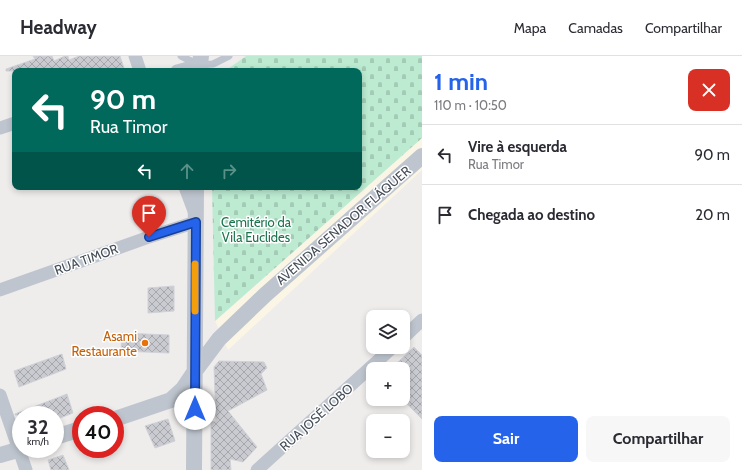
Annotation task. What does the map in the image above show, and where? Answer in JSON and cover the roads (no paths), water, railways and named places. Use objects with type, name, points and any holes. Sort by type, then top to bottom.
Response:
[{"type":"street","points":[[135,56],[139,68]]},
{"type":"street","points":[[187,68],[200,64]]},
{"type":"street","points":[[0,128],[12,124]]},
{"type":"street","name":"AVENIDA SENADOR FLÁQUER","points":[[124,416],[171,400],[183,389],[220,339],[265,295],[422,156]]},
{"type":"street","points":[[186,190],[195,218]]},
{"type":"street","points":[[194,470],[196,190]]},
{"type":"street","name":"RUA TIMOR","points":[[0,290],[149,237],[195,218]]},
{"type":"street","points":[[410,331],[422,320]]},
{"type":"street","name":"RUA JOSÉ LOBO","points":[[257,470],[385,354]]},
{"type":"street","points":[[0,395],[12,427]]},
{"type":"street","points":[[0,455],[12,451]]},
{"type":"street","points":[[23,458],[26,470]]},
{"type":"lane","points":[[182,56],[200,64],[213,64],[230,56]]},
{"type":"place","name":"Asami Restaurante","points":[[145,343]]},
{"type":"park label","name":"Cemitério da Vila Euclides","points":[[256,230]]}]
